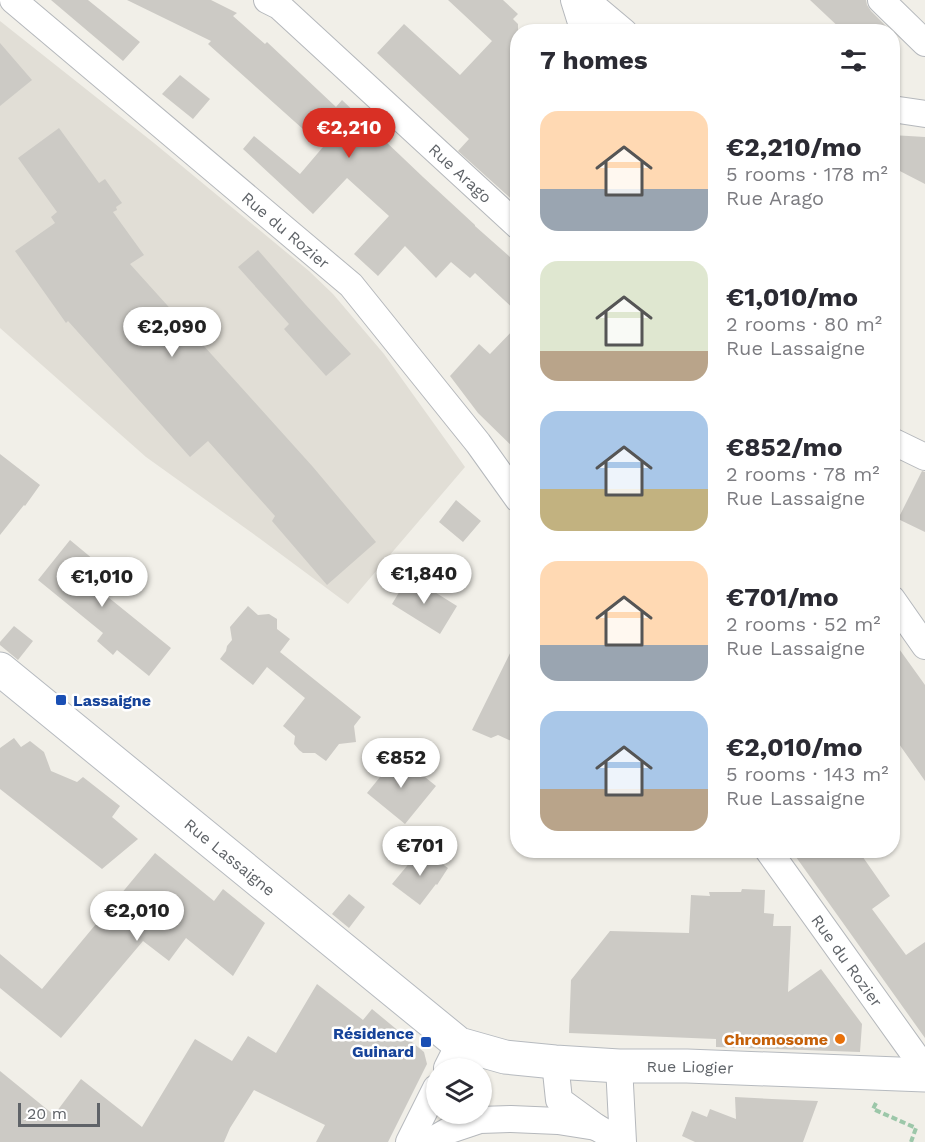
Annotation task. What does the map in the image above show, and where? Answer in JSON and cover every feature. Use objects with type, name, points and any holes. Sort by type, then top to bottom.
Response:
[{"type":"street","name":"Rue du Rozier","points":[[13,0],[351,285],[477,443],[510,489]]},
{"type":"street","name":"Rue Arago","points":[[267,0],[279,6],[510,219]]},
{"type":"street","points":[[574,0],[582,24]]},
{"type":"street","points":[[585,0],[614,24]]},
{"type":"street","points":[[880,0],[925,43]]},
{"type":"street","points":[[900,111],[925,114]]},
{"type":"street","points":[[900,445],[925,457]]},
{"type":"street","points":[[900,610],[925,646]]},
{"type":"street","name":"Rue Lassaigne","points":[[0,669],[453,1056]]},
{"type":"street","name":"Rue du Rozier","points":[[774,858],[914,1054],[921,1075]]},
{"type":"street","name":"Rue Liogier","points":[[453,1056],[505,1057],[619,1066],[687,1066],[921,1075]]},
{"type":"street","points":[[555,1062],[559,1100],[596,1127],[623,1142]]},
{"type":"street","points":[[619,1066],[623,1142]]},
{"type":"street","points":[[409,1142],[426,1108]]},
{"type":"street","points":[[429,1142],[450,1130],[480,1120],[558,1121],[596,1127]]},
{"type":"path","points":[[873,1109],[916,1128],[911,1142]]},
{"type":"shaded area","points":[[0,21],[154,143],[309,271],[333,294],[384,354],[465,467],[348,604],[146,457],[0,328]]},
{"type":"building","points":[[51,0],[88,0],[140,42],[123,61]]},
{"type":"building","points":[[127,0],[211,0],[237,13],[233,16],[265,44],[267,42],[336,107],[342,100],[510,257],[510,306],[475,273],[470,278],[451,262],[436,278],[405,246],[378,276],[354,254],[389,216],[347,178],[313,214],[243,149],[254,136],[300,174],[323,147],[208,44],[211,41]]},
{"type":"building","points":[[448,0],[503,0],[518,14],[513,19],[518,24],[510,24],[510,198],[458,151],[469,139],[377,53],[404,24],[460,75],[492,41]]},
{"type":"building","points":[[810,0],[866,0],[871,11],[884,24],[836,24]]},
{"type":"building","points":[[0,43],[32,80],[0,106]]},
{"type":"building","points":[[180,75],[210,99],[193,119],[162,94]]},
{"type":"building","points":[[59,128],[99,183],[105,179],[122,203],[113,212],[144,255],[130,264],[313,467],[376,542],[327,585],[272,521],[275,516],[208,441],[190,457],[68,321],[66,323],[15,251],[55,223],[51,217],[57,212],[18,158]]},
{"type":"building","points":[[900,135],[925,137],[925,184],[900,171]]},
{"type":"building","points":[[258,250],[351,354],[326,376],[284,329],[289,324],[238,267]]},
{"type":"building","points":[[510,333],[510,444],[478,413],[450,376],[479,344],[490,354]]},
{"type":"building","points":[[0,454],[40,485],[0,535]]},
{"type":"building","points":[[922,471],[925,472],[925,532],[900,520],[900,515]]},
{"type":"building","points":[[456,500],[481,521],[463,542],[439,522]]},
{"type":"building","points":[[70,540],[111,574],[98,589],[171,648],[149,676],[117,650],[113,655],[97,641],[103,633],[38,580]]},
{"type":"building","points":[[409,576],[457,606],[440,634],[392,604]]},
{"type":"building","points":[[248,606],[258,615],[269,614],[277,619],[277,629],[290,639],[280,652],[361,717],[354,726],[356,742],[339,744],[326,761],[315,753],[303,753],[294,744],[295,736],[283,726],[305,698],[267,667],[253,685],[220,659],[232,640],[230,627]]},
{"type":"building","points":[[14,626],[33,641],[18,660],[0,645]]},
{"type":"building","points":[[900,650],[925,685],[925,781],[900,745]]},
{"type":"building","points":[[510,653],[510,740],[498,735],[491,738],[472,730]]},
{"type":"building","points":[[14,738],[21,747],[30,741],[44,752],[51,771],[77,782],[83,777],[120,806],[112,817],[138,839],[102,869],[0,789],[0,748]]},
{"type":"building","points":[[398,755],[436,786],[405,824],[367,793]]},
{"type":"building","points":[[421,849],[448,868],[420,905],[392,884]]},
{"type":"building","points":[[155,853],[214,901],[223,889],[265,923],[233,976],[186,938],[169,961],[143,941],[61,1038],[0,988],[0,954],[42,989]]},
{"type":"building","points":[[797,858],[864,858],[890,896],[872,909],[906,955],[925,942],[925,1038]]},
{"type":"building","points":[[742,889],[765,890],[764,913],[774,914],[773,926],[791,926],[788,992],[821,969],[862,1024],[860,1052],[716,1047],[716,1039],[569,1033],[571,980],[610,931],[689,933],[691,895],[710,896],[709,892],[741,892]]},
{"type":"building","points":[[349,894],[365,907],[349,928],[332,914]]},
{"type":"building","points":[[317,984],[363,1020],[372,1009],[424,1052],[426,1066],[388,1142],[316,1142],[325,1125],[254,1090],[224,1142],[0,1142],[0,1071],[54,1115],[81,1079],[142,1127],[195,1039],[232,1061],[248,1036],[276,1053]]},
{"type":"building","points":[[735,1097],[818,1101],[803,1142],[695,1142],[682,1136],[692,1111],[707,1117],[710,1109],[736,1119]]},
{"type":"place","name":"Lassaigne","points":[[61,700]]},
{"type":"place","name":"Chromosome","points":[[840,1039]]},
{"type":"place","name":"Résidence Guinard","points":[[426,1042]]}]
